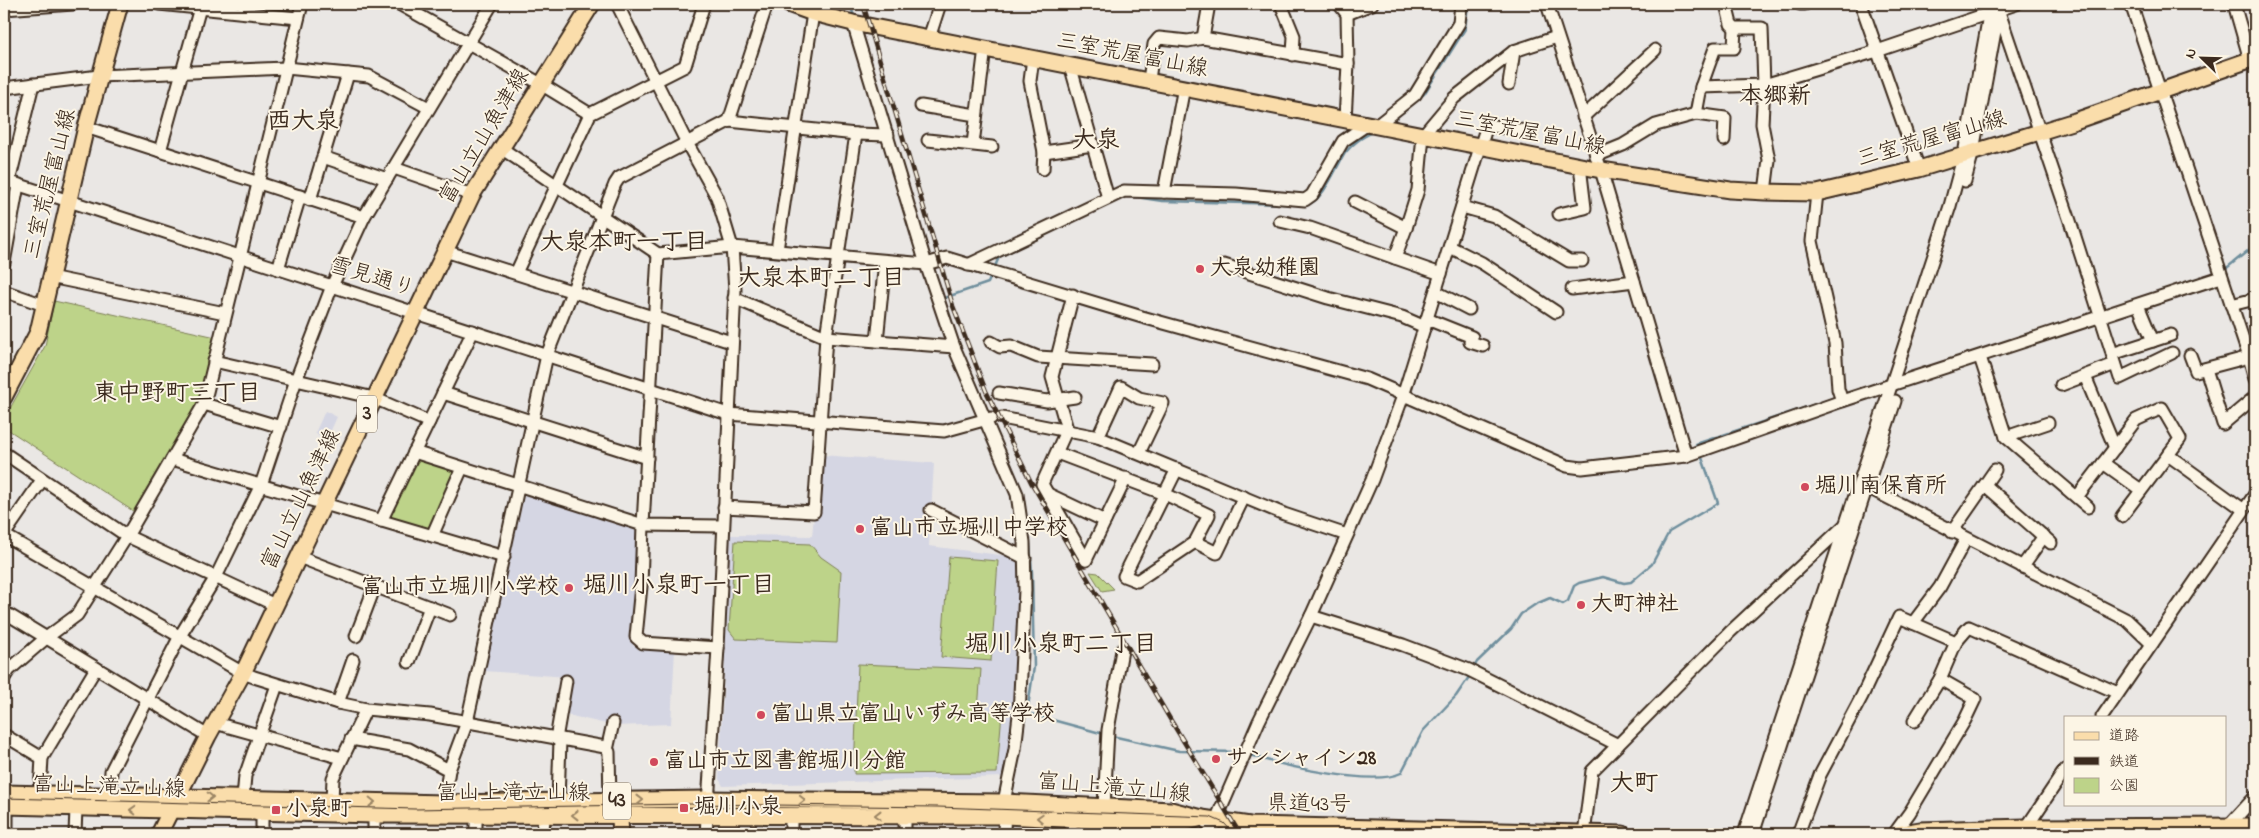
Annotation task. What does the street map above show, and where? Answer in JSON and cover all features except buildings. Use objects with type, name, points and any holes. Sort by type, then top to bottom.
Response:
[{"type":"main road","name":"三室荒屋富山線","points":[[4,398],[36,338],[67,201],[99,76],[120,4]]},
{"type":"main road","name":"富山立山魚津線","points":[[159,834],[177,796],[243,673],[472,195],[592,4]]},
{"type":"main road","name":"三室荒屋富山線","points":[[788,4],[816,9],[853,23],[1580,166],[1598,163],[1730,190],[1766,192],[1817,193],[1920,169],[2038,132],[2253,59]]},
{"type":"main road","name":"富山上滝立山線","points":[[5,802],[40,794],[110,794],[150,797],[177,796],[444,803],[558,802],[613,808],[708,814],[905,815],[1005,809],[1104,807],[1172,810],[1211,824]]},
{"type":"main road","name":"富山上滝立山線","points":[[5,802],[76,808],[170,811],[374,815],[544,815],[707,799],[1005,809],[1071,827],[1172,829],[1211,824]]},
{"type":"main road","points":[[613,808],[620,820],[621,834]]},
{"type":"main road","name":"県道43号","points":[[1211,824],[1416,832]]},
{"type":"main road","points":[[1896,834],[1920,830],[2224,830],[2255,826]]},
{"type":"main road","name":"43","points":[[1416,832],[1623,834]]},
{"type":"street","points":[[4,9],[73,4]]},
{"type":"street","points":[[159,4],[249,8],[298,18]]},
{"type":"street","points":[[4,678],[9,670],[46,638],[77,615],[127,536],[204,404],[302,4]]},
{"type":"street","points":[[399,4],[541,84],[590,114]]},
{"type":"street","points":[[110,794],[111,771],[180,636],[216,576],[261,485],[296,380],[332,286],[364,217],[492,4]]},
{"type":"street","points":[[618,4],[687,143],[717,197],[732,247],[734,298],[722,526],[718,648],[706,834]]},
{"type":"street","points":[[516,273],[590,114],[685,66],[704,4]]},
{"type":"street","points":[[729,121],[767,4]]},
{"type":"street","points":[[929,38],[940,4]]},
{"type":"street","points":[[1203,38],[1209,4]]},
{"type":"street","points":[[1281,4],[1294,36],[1293,55]]},
{"type":"street","points":[[1339,4],[1347,14],[1348,64],[1345,120]]},
{"type":"street","points":[[1347,14],[1372,4]]},
{"type":"street","points":[[968,265],[974,260],[1124,191],[1236,194],[1305,200],[1312,195],[1343,140],[1372,125],[1416,95],[1459,23],[1461,4]]},
{"type":"street","points":[[1546,4],[1598,163],[1686,456]]},
{"type":"street","points":[[1696,114],[1701,87],[1715,48],[1734,48],[1735,28],[1731,24],[1726,4]]},
{"type":"street","points":[[1800,4],[1805,4]]},
{"type":"street","points":[[1861,4],[1920,169]]},
{"type":"street","points":[[1701,87],[1764,85],[1877,50],[1995,8],[2016,4]]},
{"type":"street","points":[[2131,4],[2221,277],[2252,356],[2255,379]]},
{"type":"street","points":[[2234,4],[2253,59]]},
{"type":"street","points":[[160,151],[200,6]]},
{"type":"street","points":[[1995,8],[2070,221],[2120,378],[2172,353]]},
{"type":"street","points":[[1753,834],[1867,487],[1950,206],[1968,153],[1995,8]]},
{"type":"street","points":[[777,250],[795,128],[816,9]]},
{"type":"street","points":[[853,23],[926,264],[954,347],[993,418],[1017,494],[1025,558],[1019,715],[1005,809],[1004,834]]},
{"type":"street","points":[[1735,28],[1762,28],[1764,85],[1762,124],[1769,160],[1766,192]]},
{"type":"street","points":[[1395,258],[1418,190],[1423,135],[1454,98],[1514,51],[1557,37]]},
{"type":"street","points":[[1149,80],[1154,44],[1159,38],[1188,41],[1203,38],[1348,64]]},
{"type":"street","points":[[973,144],[985,48]]},
{"type":"street","points":[[1583,117],[1654,50]]},
{"type":"street","points":[[1509,84],[1514,51]]},
{"type":"street","points":[[1033,58],[1030,81],[1044,152],[1043,169]]},
{"type":"street","points":[[1070,65],[1108,198]]},
{"type":"street","points":[[4,88],[99,76],[286,68],[369,76],[429,108]]},
{"type":"street","points":[[278,269],[323,157],[348,74]]},
{"type":"street","points":[[4,262],[10,182],[33,84]]},
{"type":"street","points":[[1164,192],[1184,87]]},
{"type":"street","points":[[921,106],[976,115]]},
{"type":"street","points":[[1598,163],[1656,125],[1696,114],[1725,118],[1724,140]]},
{"type":"street","points":[[444,803],[449,770],[467,722],[548,355],[602,216],[619,178],[729,121],[856,134],[888,135]]},
{"type":"street","points":[[1211,824],[1311,616],[1372,480],[1403,396],[1487,125],[1526,132]]},
{"type":"street","points":[[86,127],[364,217]]},
{"type":"street","points":[[724,508],[814,512],[826,337],[856,134]]},
{"type":"street","points":[[928,140],[992,147]]},
{"type":"street","points":[[1044,152],[1093,145]]},
{"type":"street","points":[[501,148],[658,254],[732,247],[926,264],[947,258],[1142,317],[1367,379],[1567,466],[1582,468],[1686,456],[1842,401],[2221,277]]},
{"type":"street","points":[[323,157],[387,179]]},
{"type":"street","points":[[1559,214],[1585,208],[1580,166]]},
{"type":"street","points":[[394,168],[472,195]]},
{"type":"street","name":"雪見通り","points":[[10,182],[728,414],[944,431],[993,418]]},
{"type":"street","points":[[1817,193],[1812,240],[1835,344],[1838,389],[1842,401]]},
{"type":"street","points":[[1355,202],[1372,209],[1387,220],[1406,228]]},
{"type":"street","points":[[1462,207],[1494,216],[1569,260],[1582,261]]},
{"type":"street","points":[[1280,221],[1310,228],[1441,274]]},
{"type":"street","points":[[1450,247],[1482,264],[1556,312]]},
{"type":"street","points":[[445,251],[731,342]]},
{"type":"street","points":[[658,254],[642,524],[641,586],[636,637],[643,643],[718,648]]},
{"type":"street","points":[[877,342],[885,261]]},
{"type":"street","points":[[1224,265],[1328,298],[1426,322],[1472,337],[1470,342],[1483,346]]},
{"type":"street","points":[[50,277],[225,313]]},
{"type":"street","points":[[1572,289],[1634,281]]},
{"type":"street","points":[[4,291],[44,305]]},
{"type":"street","points":[[1436,292],[1469,309]]},
{"type":"street","points":[[1073,295],[1052,377],[1067,429],[1042,484],[1086,560],[1126,478]]},
{"type":"street","points":[[734,298],[826,337],[954,347]]},
{"type":"street","points":[[2231,305],[2255,299]]},
{"type":"street","points":[[2138,305],[2153,341]]},
{"type":"street","points":[[381,521],[473,331]]},
{"type":"street","points":[[2061,385],[2085,376],[2114,359],[2153,341],[2171,335]]},
{"type":"street","points":[[991,342],[1000,347],[1011,346],[1038,357],[1130,361],[1152,364]]},
{"type":"street","points":[[2190,355],[2196,371],[2252,356]]},
{"type":"street","points":[[1980,357],[2006,437],[2088,507]]},
{"type":"street","points":[[214,361],[374,398],[429,422]]},
{"type":"street","points":[[2206,369],[2223,424],[2255,397]]},
{"type":"street","points":[[2085,376],[2115,448]]},
{"type":"street","points":[[1744,834],[1845,525],[1897,383]]},
{"type":"street","points":[[1098,437],[1121,387],[1139,398],[1163,403],[1139,453]]},
{"type":"street","points":[[443,393],[647,458]]},
{"type":"street","points":[[999,393],[1047,401],[1076,397]]},
{"type":"street","points":[[204,404],[280,427]]},
{"type":"street","points":[[2077,497],[2136,420],[2162,408],[2180,439],[2122,516]]},
{"type":"street","points":[[993,418],[1067,429],[1098,437],[1284,514],[1347,535]]},
{"type":"street","points":[[2006,437],[2048,423]]},
{"type":"street","points":[[414,452],[642,524],[722,526]]},
{"type":"street","points":[[4,453],[127,536],[275,604]]},
{"type":"street","points":[[1057,453],[1166,494],[1209,515],[1195,542],[1137,581],[1124,576],[1166,494],[1177,469]]},
{"type":"street","points":[[2168,456],[2244,510]]},
{"type":"street","points":[[172,459],[504,557]]},
{"type":"street","points":[[2103,464],[2141,490]]},
{"type":"street","points":[[432,536],[462,468]]},
{"type":"street","points":[[1952,532],[1995,470]]},
{"type":"street","points":[[42,480],[4,535],[243,673],[338,704],[366,709],[430,715],[605,747],[607,750]]},
{"type":"street","points":[[1985,485],[2048,540],[2022,567]]},
{"type":"street","points":[[1867,487],[2127,620],[2152,644]]},
{"type":"street","points":[[1048,494],[1105,520]]},
{"type":"street","points":[[2103,716],[2255,494]]},
{"type":"street","points":[[1195,542],[1217,553],[1244,497]]},
{"type":"street","points":[[931,510],[1025,558]]},
{"type":"street","points":[[1584,834],[1592,771],[1737,626],[1845,525]]},
{"type":"street","points":[[1913,623],[1940,587],[1966,539]]},
{"type":"street","points":[[298,557],[450,615]]},
{"type":"street","points":[[356,636],[375,586]]},
{"type":"street","points":[[409,662],[430,608]]},
{"type":"street","points":[[4,612],[148,699],[212,730],[259,736],[342,758]]},
{"type":"street","points":[[1311,616],[1403,645],[1469,670],[1618,745]]},
{"type":"street","points":[[1798,834],[1820,775],[1862,696],[1899,617],[1956,642]]},
{"type":"street","points":[[1914,720],[1940,679],[1956,642],[1969,627],[2118,693]]},
{"type":"street","points":[[1104,807],[1108,730],[1122,650]]},
{"type":"street","points":[[338,704],[353,660]]},
{"type":"street","points":[[40,794],[42,758],[96,668]]},
{"type":"street","points":[[1896,834],[1965,720],[1975,699],[1940,679]]},
{"type":"street","points":[[558,802],[558,739],[566,681]]},
{"type":"street","points":[[243,798],[245,776],[277,685]]},
{"type":"street","points":[[332,801],[333,778],[366,709]]},
{"type":"street","points":[[613,722],[607,750],[613,808]]},
{"type":"street","points":[[4,735],[42,758]]},
{"type":"street","points":[[352,738],[409,748],[449,770]]},
{"type":"street","points":[[2024,830],[2064,771]]},
{"type":"street","points":[[2224,830],[2255,797]]},
{"type":"street","points":[[5,802],[7,834]]},
{"type":"street","points":[[75,834],[76,808]]},
{"type":"street","points":[[262,813],[262,834]]},
{"type":"street","points":[[791,814],[791,834]]},
{"type":"street","points":[[374,815],[374,834]]},
{"type":"street","points":[[476,815],[476,834]]},
{"type":"street","points":[[544,815],[544,834]]},
{"type":"street","points":[[905,815],[905,834]]},
{"type":"shaded area","points":[[325,411],[337,417],[327,439],[315,433]]},
{"type":"shaded area","points":[[820,455],[934,463],[929,546],[1025,558],[1014,715],[1003,777],[723,786],[719,779],[731,535],[812,536]]},
{"type":"shaded area","name":"富山市立堀川小学校","points":[[525,492],[639,530],[633,646],[675,649],[671,724],[615,726],[563,714],[568,677],[484,671]]},
{"type":"green space","points":[[54,301],[216,337],[197,405],[136,513],[4,427],[4,419],[45,346]]},
{"type":"green space","points":[[416,456],[456,469],[432,529],[428,531],[389,519],[388,516]]},
{"type":"green space","points":[[735,541],[810,544],[821,557],[841,571],[837,643],[736,639],[729,630]]},
{"type":"green space","points":[[949,557],[998,561],[991,661],[941,657]]},
{"type":"green space","points":[[1090,572],[1098,573],[1114,589],[1102,591]]},
{"type":"green space","points":[[858,664],[981,669],[978,711],[1002,712],[997,773],[854,774]]},
{"type":"waterway","points":[[850,4],[855,19]]},
{"type":"waterway","points":[[1391,122],[1424,94],[1465,29],[1468,4]]},
{"type":"waterway","points":[[1306,205],[1318,198],[1348,149],[1373,132]]},
{"type":"waterway","points":[[1129,196],[1162,201],[1288,204]]},
{"type":"waterway","points":[[994,269],[999,257],[1075,220]]},
{"type":"waterway","points":[[2223,271],[2255,245]]},
{"type":"waterway","points":[[941,299],[988,283],[992,274]]},
{"type":"waterway","points":[[1698,448],[1696,444],[1837,397]]},
{"type":"waterway","points":[[1473,669],[1477,662],[1511,629],[1521,614],[1536,604],[1550,598],[1563,604],[1568,601],[1574,586],[1579,583],[1603,577],[1624,583],[1631,582],[1652,564],[1669,532],[1718,503],[1701,455]]},
{"type":"waterway","points":[[1026,517],[1029,536]]},
{"type":"waterway","points":[[1030,544],[1034,667],[1027,713],[1104,734]]},
{"type":"waterway","points":[[1247,754],[1302,769],[1348,776],[1388,777],[1401,773],[1423,731],[1456,696],[1471,674]]},
{"type":"waterway","points":[[1112,736],[1179,751],[1242,752]]},
{"type":"tram line","points":[[4,798],[415,809],[688,804],[938,807],[1210,817],[1224,823],[1234,834]]},
{"type":"railway","points":[[863,4],[953,306],[986,391],[1031,482],[1240,834]]},
{"type":"place","name":"大泉幼稚園","points":[[1200,269]]},
{"type":"place","name":"堀川南保育所","points":[[1805,487]]},
{"type":"place","name":"富山市立堀川中学校","points":[[860,529]]},
{"type":"place","name":"富山市立堀川小学校","points":[[569,588]]},
{"type":"place","name":"大町神社","points":[[1581,605]]},
{"type":"place","name":"富山県立富山いずみ高等学校","points":[[761,715]]},
{"type":"place","name":"サンシャイン28","points":[[1216,759]]},
{"type":"place","name":"富山市立図書館堀川分館","points":[[654,762]]},
{"type":"place","name":"堀川小泉","points":[[684,808]]},
{"type":"place","name":"小泉町","points":[[276,810]]},
{"type":"district","name":"本郷新","points":[[1775,97]]},
{"type":"district","name":"西大泉","points":[[303,122]]},
{"type":"district","name":"大泉","points":[[1096,141]]},
{"type":"district","name":"大泉本町一丁目","points":[[624,243]]},
{"type":"district","name":"大泉本町二丁目","points":[[821,279]]},
{"type":"district","name":"東中野町三丁目","points":[[177,394]]},
{"type":"district","name":"堀川小泉町一丁目","points":[[679,586]]},
{"type":"district","name":"堀川小泉町二丁目","points":[[1061,645]]},
{"type":"district","name":"大町","points":[[1634,784]]}]
